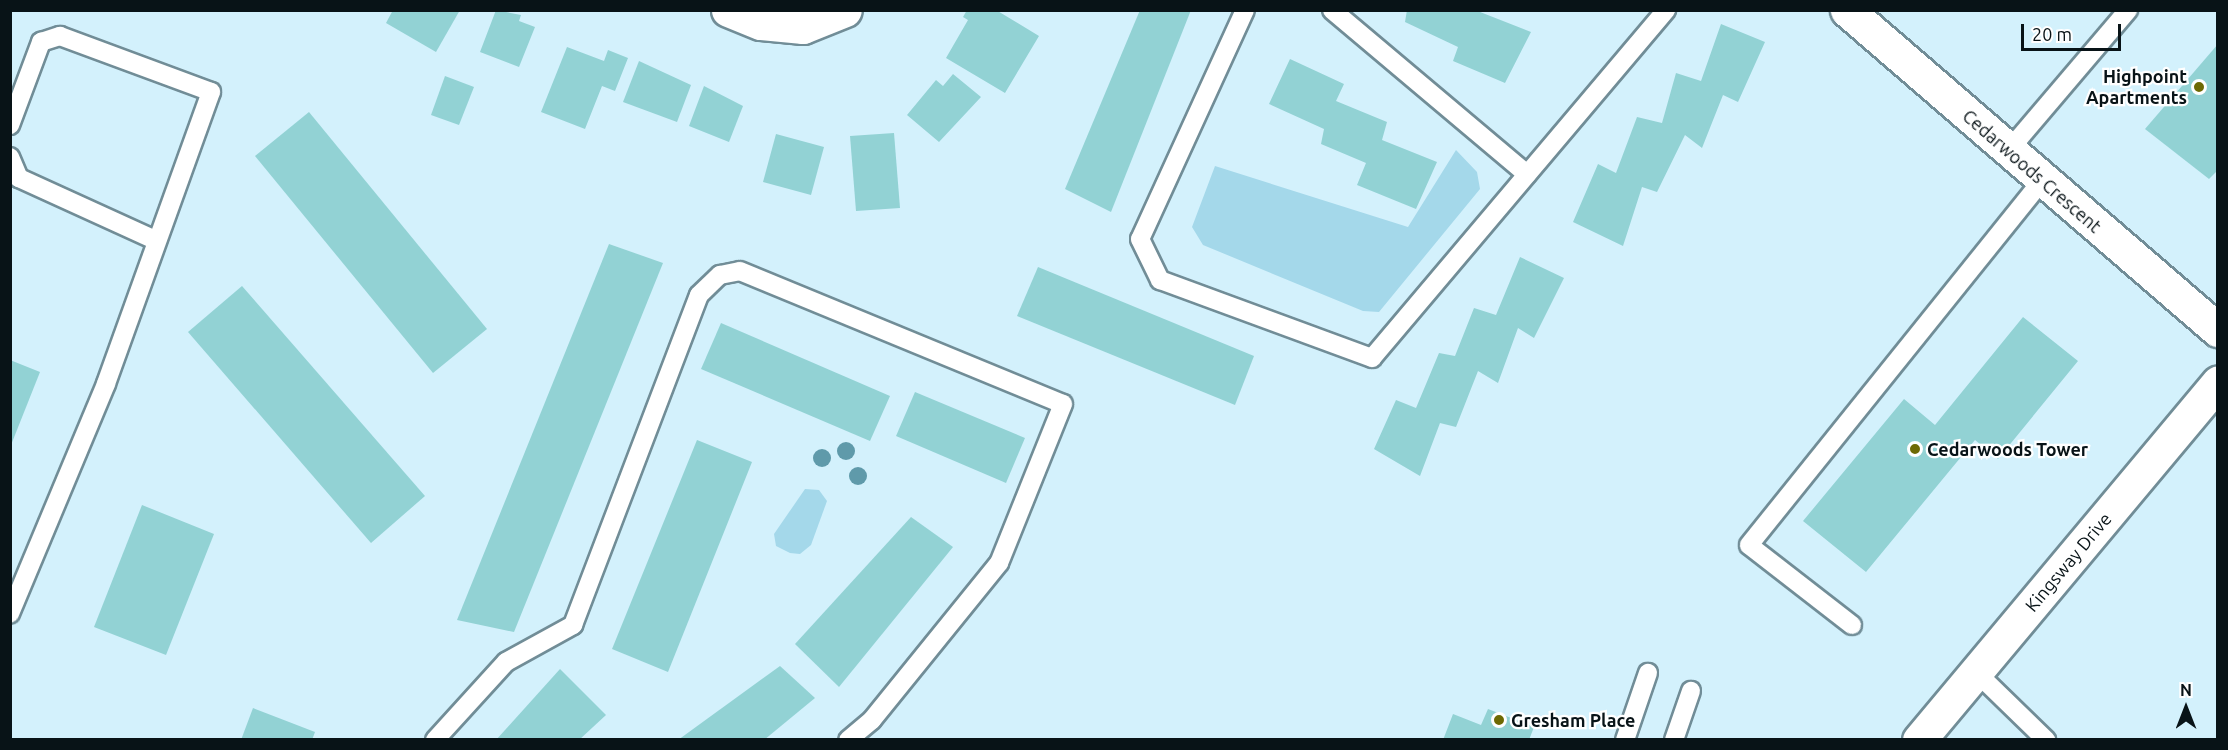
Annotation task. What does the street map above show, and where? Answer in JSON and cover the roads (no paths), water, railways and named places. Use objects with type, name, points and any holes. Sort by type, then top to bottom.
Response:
[{"type":"street","points":[[728,10],[761,23],[803,27],[845,10]]},
{"type":"street","name":"Cedarwoods Crescent","points":[[1847,10],[2217,330]]},
{"type":"street","name":"Kingsway Drive","points":[[1919,740],[2217,383]]},
{"type":"lane","points":[[1245,10],[1140,239],[1160,280],[1372,358],[1666,10]]},
{"type":"lane","points":[[1332,10],[1527,174]]},
{"type":"lane","points":[[2009,150],[2128,10]]},
{"type":"lane","points":[[10,125],[41,42],[60,36],[211,92],[155,240],[106,384],[10,614]]},
{"type":"lane","points":[[10,157],[19,178],[155,240]]},
{"type":"lane","points":[[1852,626],[1749,544],[2042,180]]},
{"type":"lane","points":[[435,740],[506,662],[573,625],[699,295],[720,275],[740,271],[1063,404],[999,563],[872,720],[848,740]]},
{"type":"lane","points":[[1976,672],[2046,740]]},
{"type":"lane","points":[[1625,740],[1648,674]]},
{"type":"lane","points":[[1674,740],[1691,691]]},
{"type":"place","name":"Highpoint Apartments","points":[[2199,87]]},
{"type":"place","name":"Cedarwoods Tower","points":[[1915,449]]},
{"type":"place","name":"Gresham Place","points":[[1499,720]]}]
